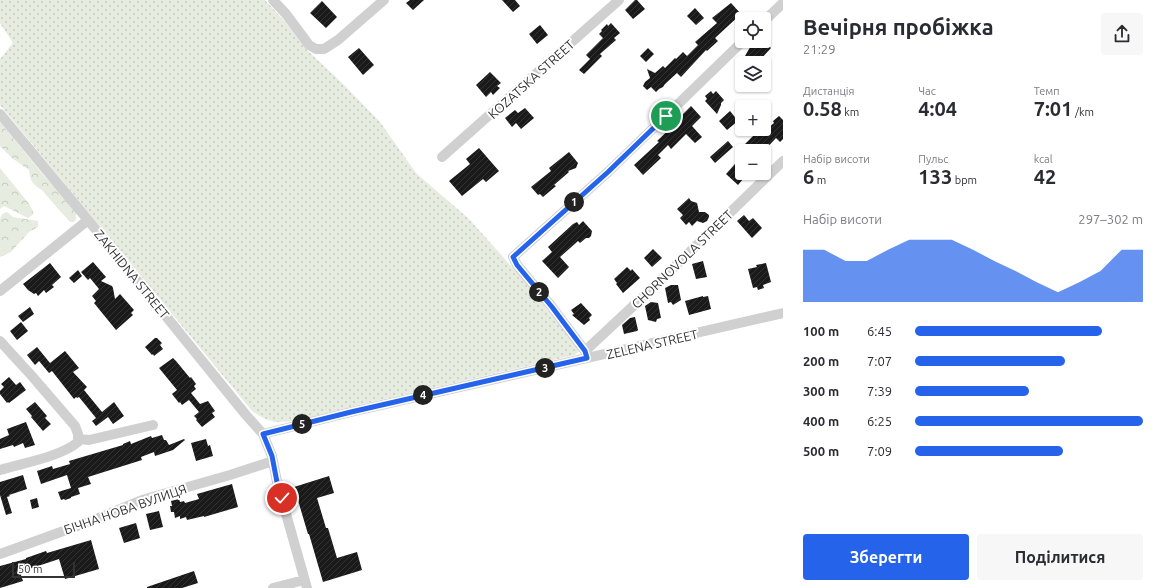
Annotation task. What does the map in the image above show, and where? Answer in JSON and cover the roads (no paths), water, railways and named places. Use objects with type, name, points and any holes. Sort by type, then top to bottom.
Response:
[{"type":"street","points":[[273,0],[286,14],[309,46],[316,49],[324,49],[343,36],[384,0]]},
{"type":"street","name":"KOZATSKA STREET","points":[[442,157],[619,0]]},
{"type":"street","points":[[771,14],[783,3]]},
{"type":"street","points":[[586,355],[552,307],[517,265],[513,257],[608,172],[736,48]]},
{"type":"street","name":"ZAKHIDNA STREET","points":[[0,114],[263,434]]},
{"type":"street","name":"CHORNOVOLA STREET","points":[[586,355],[783,161]]},
{"type":"street","points":[[0,291],[88,220]]},
{"type":"street","name":"ZELENA STREET","points":[[263,434],[586,355],[783,313]]},
{"type":"street","points":[[0,341],[75,426],[78,434],[78,442],[72,448],[61,453],[0,470]]},
{"type":"street","points":[[78,439],[89,440],[153,425]]},
{"type":"street","points":[[263,434],[273,461],[277,482],[306,584],[273,588]]},
{"type":"street","name":"БІЧНА НОВА ВУЛИЦЯ","points":[[0,554],[91,521],[142,500],[273,461]]}]
